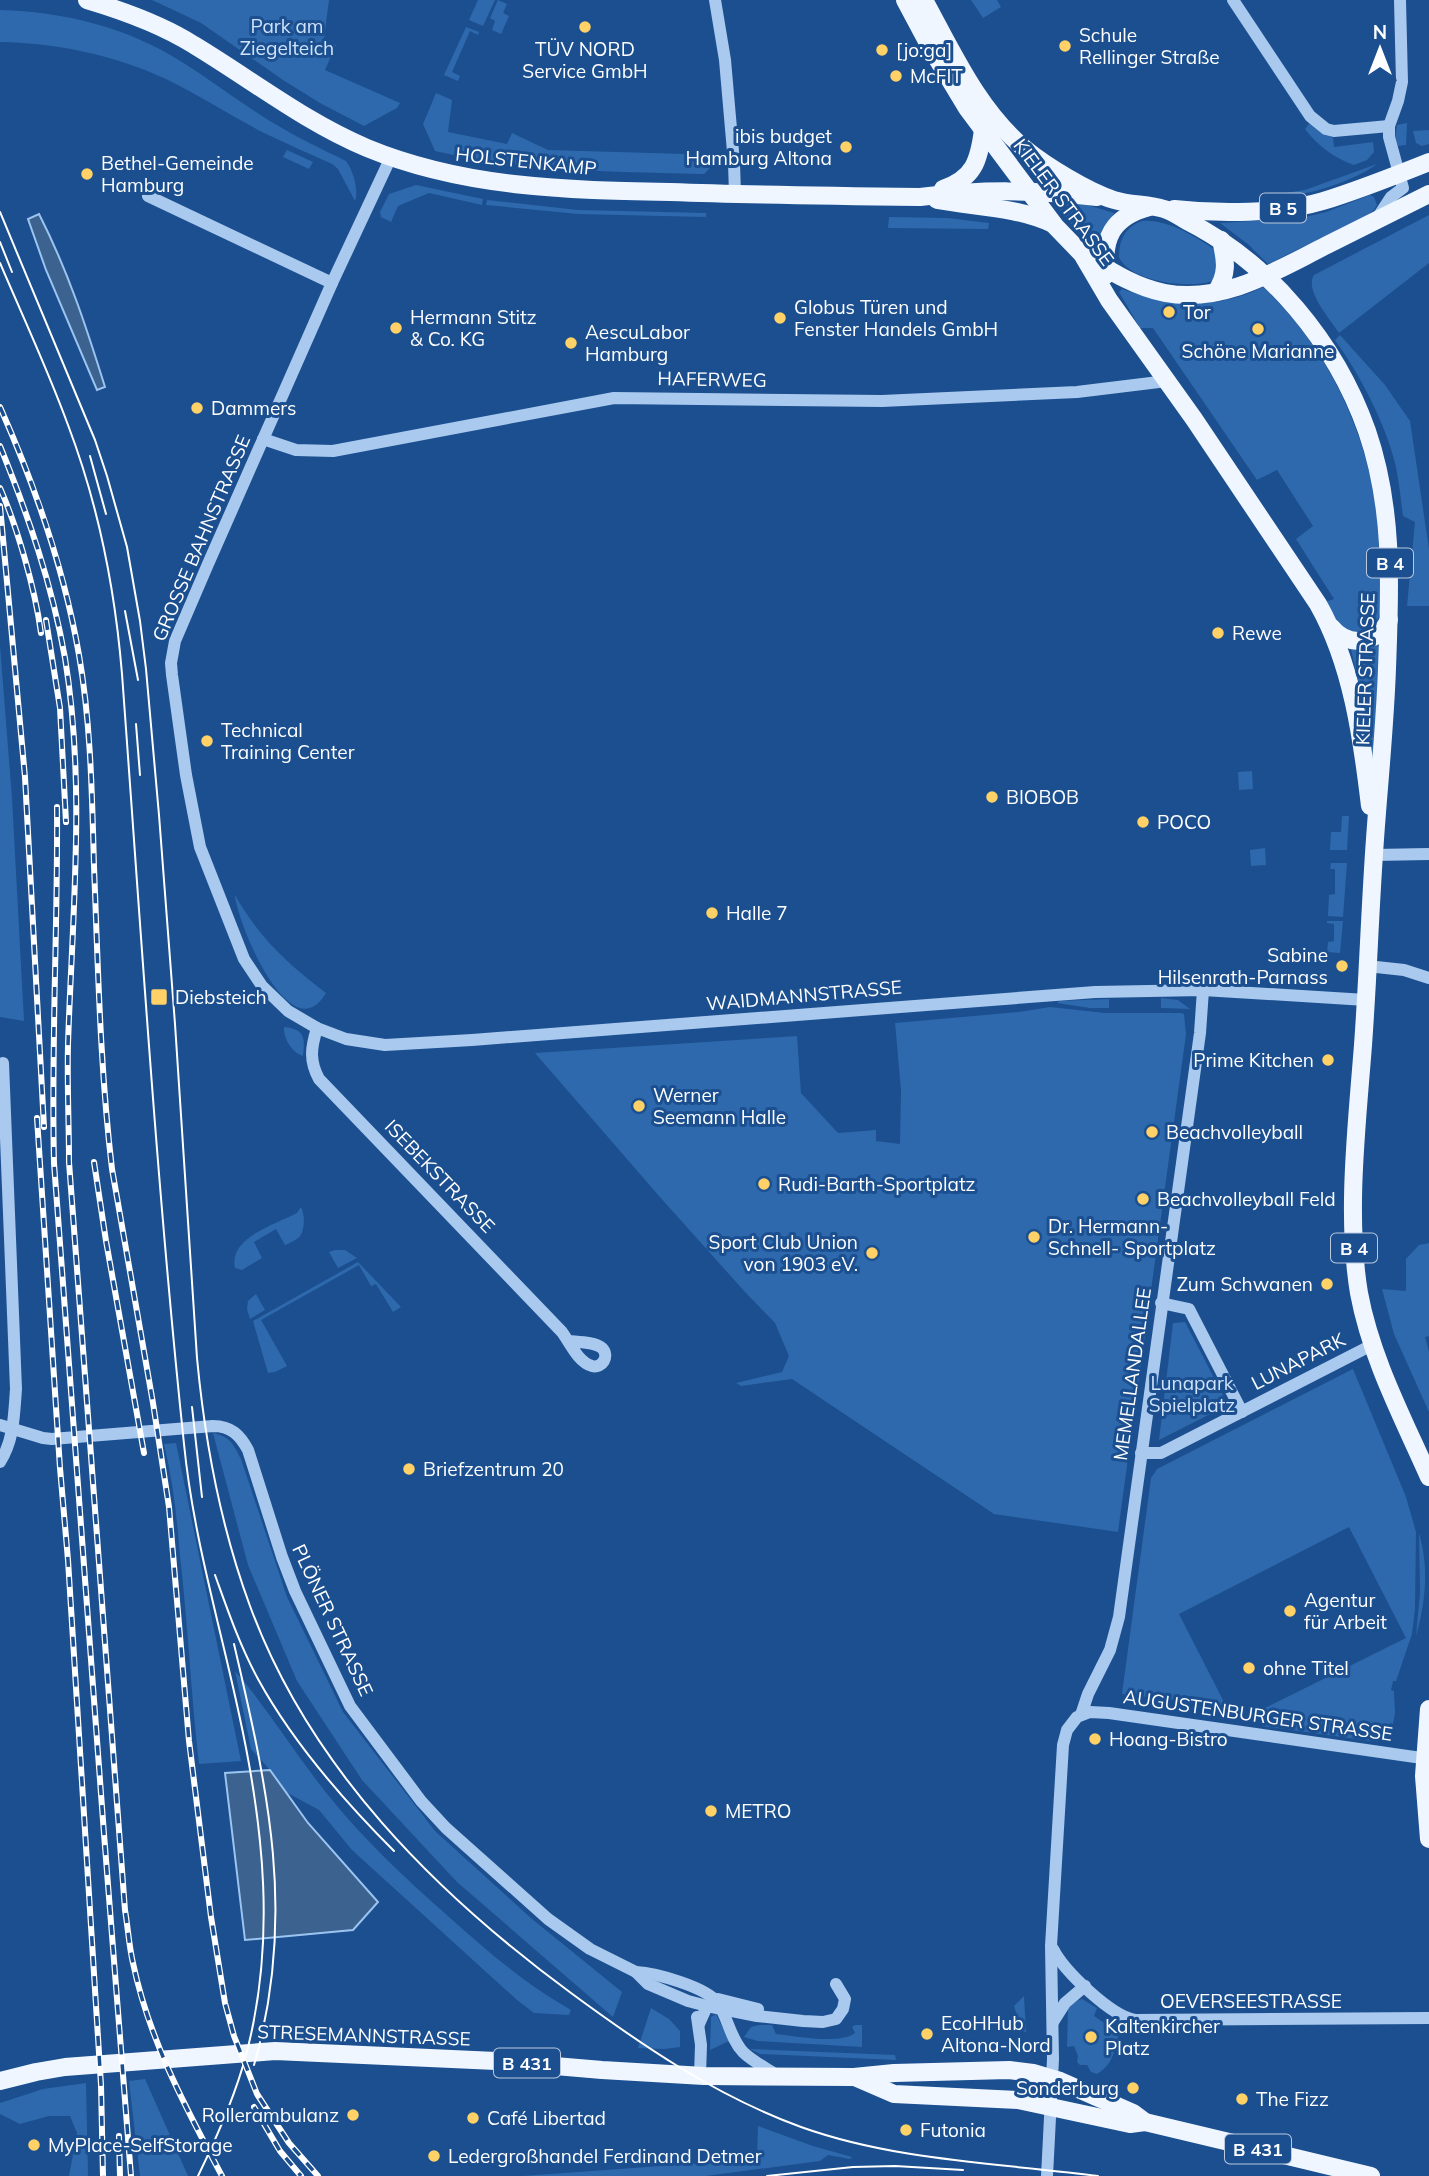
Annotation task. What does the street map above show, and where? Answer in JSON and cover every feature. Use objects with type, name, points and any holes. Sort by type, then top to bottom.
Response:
[{"type":"main road","name":"HOLSTENKAMP","points":[[87,0],[146,20],[181,38],[294,111],[350,140],[391,157],[462,177],[560,190],[919,197],[1032,216],[1055,226]]},
{"type":"main road","name":"KIELER STRASSE","points":[[905,0],[929,45],[983,130],[1055,226],[1082,254],[1109,300],[1167,381],[1331,627],[1361,737],[1374,848]]},
{"type":"main road","name":"KIELER STRASSE","points":[[925,0],[964,74],[985,105],[1016,141],[1034,156],[1111,199],[1156,207],[1221,240],[1265,276],[1295,307],[1325,347],[1349,389],[1367,431],[1380,477],[1390,560],[1384,730],[1357,1132],[1354,1239],[1359,1292],[1372,1345],[1429,1477]]},
{"type":"main road","points":[[919,197],[956,184],[965,178],[977,161],[983,130]]},
{"type":"main road","name":"B 5","points":[[1156,207],[1219,212],[1291,207],[1321,201],[1429,162]]},
{"type":"main road","name":"HOLSTENKAMP","points":[[919,197],[962,191],[1028,190],[1111,199]]},
{"type":"main road","points":[[1082,254],[1140,286],[1165,293],[1192,295],[1216,292],[1265,276],[1429,194]]},
{"type":"main road","name":"B 4","points":[[1109,300],[1105,267],[1107,244],[1116,224],[1133,211],[1156,207]]},
{"type":"main road","points":[[1216,292],[1224,279],[1226,268],[1221,240]]},
{"type":"main road","points":[[1331,627],[1344,638],[1362,641],[1378,635],[1389,620]]},
{"type":"main road","points":[[1429,1709],[1425,1803],[1429,1839]]},
{"type":"main road","name":"STRESEMANNSTRASSE","points":[[0,2081],[37,2071],[82,2066],[275,2051],[496,2061],[700,2076],[854,2077],[894,2073],[1009,2070],[1052,2078],[1133,2113],[1145,2122]]},
{"type":"main road","name":"STRESEMANNSTRASSE","points":[[854,2077],[894,2094],[1018,2099],[1130,2124],[1145,2122],[1371,2176]]},
{"type":"street","points":[[715,0],[725,60],[734,194]]},
{"type":"street","points":[[1233,0],[1310,116],[1326,129],[1334,131],[1390,126]]},
{"type":"street","points":[[1376,220],[1391,197],[1403,188],[1390,144],[1390,126],[1402,82],[1400,0]]},
{"type":"street","name":"GROSSE BAHNSTRASSE","points":[[262,986],[244,959],[200,847],[186,775],[171,663],[175,641],[332,283],[391,157]]},
{"type":"street","points":[[148,196],[332,283]]},
{"type":"street","name":"HAFERWEG","points":[[263,439],[296,450],[333,451],[614,398],[882,401],[1077,392],[1167,381]]},
{"type":"street","points":[[1374,848],[1429,855]]},
{"type":"street","points":[[1367,966],[1404,970],[1429,978]]},
{"type":"street","name":"WAIDMANNSTRASSE","points":[[262,986],[288,1011],[317,1028],[359,1042],[397,1045],[1072,993],[1203,990],[1366,1000]]},
{"type":"street","name":"MEMELLANDALLEE","points":[[1047,2176],[1053,2022],[1051,1946],[1063,1745],[1067,1730],[1081,1715],[1088,1694],[1110,1650],[1119,1617],[1200,1033],[1203,990]]},
{"type":"street","name":"ISEBEKSTRASSE","points":[[317,1028],[311,1058],[319,1079],[569,1341]]},
{"type":"street","points":[[0,1462],[7,1450],[6,1428],[16,1389],[3,1063]]},
{"type":"street","name":"LUNAPARK","points":[[1161,1303],[1189,1310],[1242,1412]]},
{"type":"street","name":"LUNAPARK","points":[[1141,1453],[1160,1453],[1372,1345]]},
{"type":"street","name":"PLÖNER STRASSE","points":[[6,1428],[52,1439],[213,1426],[221,1426],[237,1434],[248,1450],[273,1532],[295,1591],[350,1706],[421,1801],[446,1828],[548,1919],[590,1949],[636,1972],[648,1984],[688,2001],[757,2016],[816,2022],[836,2019],[843,2009],[845,1999],[836,1984]]},
{"type":"street","name":"AUGUSTENBURGER STRASSE","points":[[1081,1715],[1090,1712],[1118,1714],[1427,1759]]},
{"type":"street","name":"OEVERSEESTRASSE","points":[[1051,1946],[1062,1964],[1085,1986],[1123,2017],[1135,2020],[1429,2018]]},
{"type":"street","name":"PLÖNER STRASSE","points":[[636,1972],[652,1973],[692,1987],[714,2005]]},
{"type":"street","points":[[1053,2022],[1065,2003],[1085,1986]]},
{"type":"street","points":[[688,2001],[695,2009],[699,2024],[700,2076]]},
{"type":"street","name":"PLÖNER STRASSE","points":[[714,2005],[730,2001],[778,2017]]},
{"type":"street","points":[[699,2024],[714,2005],[744,2053],[781,2077]]},
{"type":"street","points":[[734,2039],[741,2023],[757,2016]]},
{"type":"green space","name":"Park am Ziegelteich","points":[[152,0],[329,0],[324,39],[336,45],[325,70],[400,103],[397,108],[364,126],[283,80],[201,23]]},
{"type":"green space","points":[[478,0],[495,0],[483,26],[469,20]]},
{"type":"green space","points":[[498,0],[507,4],[503,13],[509,16],[501,34],[492,30],[495,21],[490,18]]},
{"type":"green space","points":[[971,0],[997,0],[1001,7],[983,18]]},
{"type":"green space","points":[[0,10],[72,18],[140,39],[161,50],[275,124],[346,161],[355,180],[355,201],[338,169],[332,164],[264,133],[166,79],[126,63],[85,52],[0,42]]},
{"type":"green space","points":[[466,27],[479,32],[478,35],[470,31],[452,72],[460,76],[458,81],[444,75]]},
{"type":"green space","points":[[436,93],[452,100],[448,132],[507,144],[512,133],[548,150],[721,157],[716,161],[713,158],[707,163],[711,167],[704,174],[535,167],[435,151],[423,124]]},
{"type":"green space","points":[[1311,121],[1333,138],[1334,147],[1373,142],[1374,152],[1367,160],[1354,165],[1340,159],[1315,141],[1305,129]]},
{"type":"green space","points":[[1407,123],[1406,145],[1398,146],[1395,138],[1397,125]]},
{"type":"green space","points":[[1429,130],[1429,144],[1422,146],[1416,143],[1413,131]]},
{"type":"green space","points":[[287,150],[313,162],[309,169],[283,157]]},
{"type":"green space","points":[[1026,157],[1076,188],[1039,183],[1021,161]]},
{"type":"green space","points":[[1377,164],[1357,176],[1329,187],[1300,194],[1278,194],[1305,190]]},
{"type":"green space","points":[[416,185],[483,199],[482,205],[429,193],[398,206],[391,222],[381,217],[380,212],[389,194]]},
{"type":"green space","points":[[1370,195],[1374,197],[1377,205],[1366,216],[1268,264],[1249,245],[1220,223],[1301,218],[1326,212]]},
{"type":"green space","points":[[1051,199],[1081,203],[1114,213],[1097,250],[1079,233]]},
{"type":"green space","points":[[487,200],[578,210],[706,213],[706,217],[578,214],[486,205]]},
{"type":"green space","points":[[1429,215],[1429,263],[1339,333],[1315,296],[1312,288],[1314,275]]},
{"type":"green space","points":[[889,217],[948,218],[989,223],[988,229],[888,228]]},
{"type":"green space","points":[[1142,221],[1172,226],[1218,252],[1220,255],[1215,280],[1192,284],[1162,282],[1135,273],[1125,266],[1119,257],[1120,245],[1127,231]]},
{"type":"green space","points":[[1263,287],[1283,307],[1317,351],[1344,400],[1364,452],[1380,516],[1382,567],[1379,617],[1374,626],[1366,631],[1347,630],[1325,602],[1334,599],[1296,539],[1313,526],[1277,470],[1257,480],[1153,328],[1140,328],[1119,292],[1122,289],[1157,299],[1193,303],[1228,299]]},
{"type":"green space","points":[[1340,335],[1385,385],[1410,421],[1429,549],[1429,606],[1407,606],[1415,522],[1403,516],[1392,451],[1363,384],[1335,340]]},
{"type":"green space","points":[[0,646],[12,798],[24,1021],[0,1017]]},
{"type":"green space","points":[[1379,646],[1372,766],[1366,716],[1351,649]]},
{"type":"green space","points":[[1252,771],[1253,789],[1239,790],[1238,772]]},
{"type":"green space","points":[[1342,816],[1349,816],[1347,850],[1330,850],[1331,832],[1341,832]]},
{"type":"green space","points":[[1265,848],[1266,865],[1251,866],[1250,850]]},
{"type":"green space","points":[[1331,863],[1347,863],[1343,917],[1328,916],[1329,895],[1335,894],[1335,869],[1330,869]]},
{"type":"green space","points":[[235,895],[254,925],[275,949],[326,993],[312,1007],[297,1007],[282,996],[268,977],[245,931]]},
{"type":"green space","points":[[1327,921],[1343,921],[1340,953],[1327,952],[1328,942],[1334,941],[1334,924]]},
{"type":"green space","points":[[1161,998],[1178,1000],[1190,1009],[1161,1008]]},
{"type":"green space","points":[[1109,999],[1109,1008],[1057,1003],[1059,1001]]},
{"type":"green space","name":"Dr. Hermann- Schnell- Sportplatz","points":[[1050,1007],[1105,1013],[1184,1014],[1186,1034],[1118,1532],[994,1514],[792,1379],[741,1386],[736,1383],[782,1372],[789,1356],[775,1323],[659,1196],[535,1053],[797,1036],[801,1093],[838,1133],[876,1130],[876,1141],[900,1144],[901,1090],[895,1023]]},
{"type":"green space","points":[[284,1027],[300,1032],[304,1044],[303,1056],[295,1052],[289,1044]]},
{"type":"green space","points":[[301,1207],[304,1222],[299,1237],[285,1245],[276,1229],[254,1242],[262,1258],[242,1270],[235,1268],[235,1257],[246,1240],[266,1227],[297,1213]]},
{"type":"green space","points":[[1429,1243],[1429,1336],[1425,1337],[1429,1352],[1429,1412],[1394,1334],[1382,1289],[1406,1291],[1406,1259],[1419,1245]]},
{"type":"green space","points":[[345,1250],[357,1258],[338,1268],[329,1252]]},
{"type":"green space","points":[[358,1262],[401,1307],[393,1312],[376,1284],[371,1286],[359,1265],[261,1320],[287,1366],[268,1373],[253,1321]]},
{"type":"green space","points":[[256,1294],[265,1310],[250,1319],[248,1301]]},
{"type":"green space","name":"Lunapark Spielplatz","points":[[1185,1322],[1228,1405],[1159,1440],[1173,1323]]},
{"type":"green space","points":[[1353,1369],[1406,1497],[1416,1532],[1412,1634],[1396,1681],[1393,1681],[1391,1690],[1394,1691],[1395,1713],[1393,1724],[1386,1726],[1389,1730],[1379,1731],[1378,1742],[1262,1726],[1255,1713],[1406,1638],[1349,1527],[1179,1614],[1226,1706],[1122,1694],[1151,1478],[1157,1469]]},
{"type":"green space","points":[[213,1433],[231,1442],[241,1459],[287,1597],[343,1712],[435,1831],[532,1919],[622,1992],[613,2017],[457,1882],[362,1780],[297,1681],[248,1565]]},
{"type":"green space","points":[[176,1443],[241,1761],[199,1764],[176,1514],[164,1444]]},
{"type":"green space","points":[[1419,1533],[1425,1584],[1416,1636],[1420,1593]]},
{"type":"green space","points":[[235,1671],[328,1795],[370,1843],[416,1888],[492,1954],[522,1978],[571,2010],[569,2015],[534,2013],[517,2000],[352,1850],[319,1810],[284,1791],[251,1749]]},
{"type":"green space","points":[[1024,1996],[1026,2032],[1022,2031],[1014,2006]]},
{"type":"green space","points":[[1082,1999],[1097,2008],[1094,2016],[1119,2033],[1110,2061],[1097,2074],[1091,2072],[1087,2065],[1077,2062],[1074,2046],[1067,2047],[1068,2007]]},
{"type":"green space","points":[[651,2008],[669,2019],[680,2031],[680,2047],[638,2048]]},
{"type":"green space","points":[[716,2014],[729,2041],[710,2050],[711,2017]]},
{"type":"green space","points":[[772,2025],[776,2034],[828,2039],[848,2037],[855,2033],[852,2027],[862,2025],[862,2047],[758,2041],[744,2037],[751,2027]]},
{"type":"green space","points":[[750,2049],[895,2055],[896,2060],[760,2054]]},
{"type":"green space","points":[[145,2079],[188,2176],[140,2176],[129,2081]]},
{"type":"green space","points":[[86,2083],[88,2176],[69,2176],[77,2133],[70,2116],[49,2116],[20,2124],[0,2114],[0,2103],[43,2089]]},
{"type":"green space","points":[[758,2126],[852,2157],[850,2159],[828,2155],[820,2161],[706,2176],[523,2176],[757,2159]]},
{"type":"shaded area","points":[[39,214],[68,278],[91,342],[105,387],[97,390],[46,270],[28,219]]},
{"type":"shaded area","points":[[270,1770],[308,1823],[378,1902],[353,1930],[245,1940],[225,1773]]},
{"type":"tram line","points":[[0,212],[95,440],[127,547],[146,669],[159,815],[197,1358],[204,1421],[215,1484],[239,1576],[275,1665],[306,1720],[342,1773],[425,1869],[521,1954],[653,2051],[710,2085],[770,2115],[837,2138],[911,2154],[1098,2176]]},
{"type":"tram line","points":[[0,242],[12,272]]},
{"type":"tram line","points":[[0,263],[79,455],[110,579],[122,674],[158,1156],[188,1478],[200,1546],[248,1757],[260,1842],[264,1928],[255,2013],[237,2086],[198,2176]]},
{"type":"tram line","points":[[90,456],[106,514]]},
{"type":"tram line","points":[[125,611],[138,680]]},
{"type":"tram line","points":[[136,724],[140,775]]},
{"type":"tram line","points":[[192,1407],[202,1497]]},
{"type":"tram line","points":[[215,1575],[246,1654],[272,1703],[320,1770],[394,1851]]},
{"type":"tram line","points":[[234,1644],[267,1802],[276,1905],[274,1957],[267,2010],[254,2065]]},
{"type":"tram line","points":[[767,2176],[853,2167],[895,2166],[963,2170]]},
{"type":"railway","points":[[0,407],[37,498],[57,560],[73,623],[83,681],[90,760],[102,1055],[112,1169],[169,1507],[189,1741],[211,1917],[225,2003],[234,2036],[257,2094],[289,2143],[318,2176]]},
{"type":"railway","points":[[0,446],[46,577],[60,630],[71,706],[75,754],[76,851],[68,1045],[69,1162],[130,1950],[140,1991],[159,2046],[182,2099],[222,2176]]},
{"type":"railway","points":[[0,488],[25,559],[41,633]]},
{"type":"railway","points":[[0,506],[25,777],[44,1127]]},
{"type":"railway","points":[[46,620],[60,708],[66,822]]},
{"type":"railway","points":[[57,807],[54,1163],[131,2176]]},
{"type":"railway","points":[[37,1118],[101,2085],[103,2176]]},
{"type":"railway","points":[[94,1162],[144,1453]]},
{"type":"railway","points":[[254,2107],[280,2151],[301,2176]]},
{"type":"railway","points":[[119,2136],[120,2176]]},
{"type":"place","name":"TÜV NORD Service GmbH","points":[[585,27]]},
{"type":"place","name":"Schule Rellinger Straße","points":[[1065,46]]},
{"type":"place","name":"[jo:ga]","points":[[882,50]]},
{"type":"place","name":"McFIT","points":[[896,76]]},
{"type":"place","name":"ibis budget Hamburg Altona","points":[[846,147]]},
{"type":"place","name":"Bethel-Gemeinde Hamburg","points":[[87,174]]},
{"type":"place","name":"Tor","points":[[1169,312]]},
{"type":"place","name":"Globus Türen und Fenster Handels GmbH","points":[[780,318]]},
{"type":"place","name":"Hermann Stitz & Co. KG","points":[[396,328]]},
{"type":"place","name":"Schöne Marianne","points":[[1258,329]]},
{"type":"place","name":"AescuLabor Hamburg","points":[[571,343]]},
{"type":"place","name":"Dammers","points":[[197,408]]},
{"type":"place","name":"Rewe","points":[[1218,633]]},
{"type":"place","name":"Technical Training Center","points":[[207,741]]},
{"type":"place","name":"BIOBOB","points":[[992,797]]},
{"type":"place","name":"POCO","points":[[1143,822]]},
{"type":"place","name":"Halle 7","points":[[712,913]]},
{"type":"place","name":"Sabine Hilsenrath-Parnass","points":[[1342,966]]},
{"type":"place","name":"Diebsteich","points":[[159,997]]},
{"type":"place","name":"Prime Kitchen","points":[[1328,1060]]},
{"type":"place","name":"Werner Seemann Halle","points":[[639,1106]]},
{"type":"place","name":"Beachvolleyball","points":[[1152,1132]]},
{"type":"place","name":"Rudi-Barth-Sportplatz","points":[[764,1184]]},
{"type":"place","name":"Beachvolleyball Feld","points":[[1143,1199]]},
{"type":"place","name":"Dr. Hermann- Schnell- Sportplatz","points":[[1034,1237]]},
{"type":"place","name":"Sport Club Union von 1903 eV.","points":[[872,1253]]},
{"type":"place","name":"Zum Schwanen","points":[[1327,1284]]},
{"type":"place","name":"Briefzentrum 20","points":[[409,1469]]},
{"type":"place","name":"Agentur für Arbeit","points":[[1290,1611]]},
{"type":"place","name":"ohne Titel","points":[[1249,1668]]},
{"type":"place","name":"Hoang-Bistro","points":[[1095,1739]]},
{"type":"place","name":"METRO","points":[[711,1811]]},
{"type":"place","name":"EcoHHub Altona-Nord","points":[[927,2034]]},
{"type":"place","name":"Kaltenkircher Platz","points":[[1091,2037]]},
{"type":"place","name":"Sonderburg","points":[[1133,2088]]},
{"type":"place","name":"The Fizz","points":[[1242,2099]]},
{"type":"place","name":"Rollerambulanz","points":[[353,2115]]},
{"type":"place","name":"Café Libertad","points":[[473,2118]]},
{"type":"place","name":"Futonia","points":[[906,2130]]},
{"type":"place","name":"MyPlace-SelfStorage","points":[[34,2145]]},
{"type":"place","name":"Ledergroßhandel Ferdinand Detmer","points":[[434,2156]]}]
